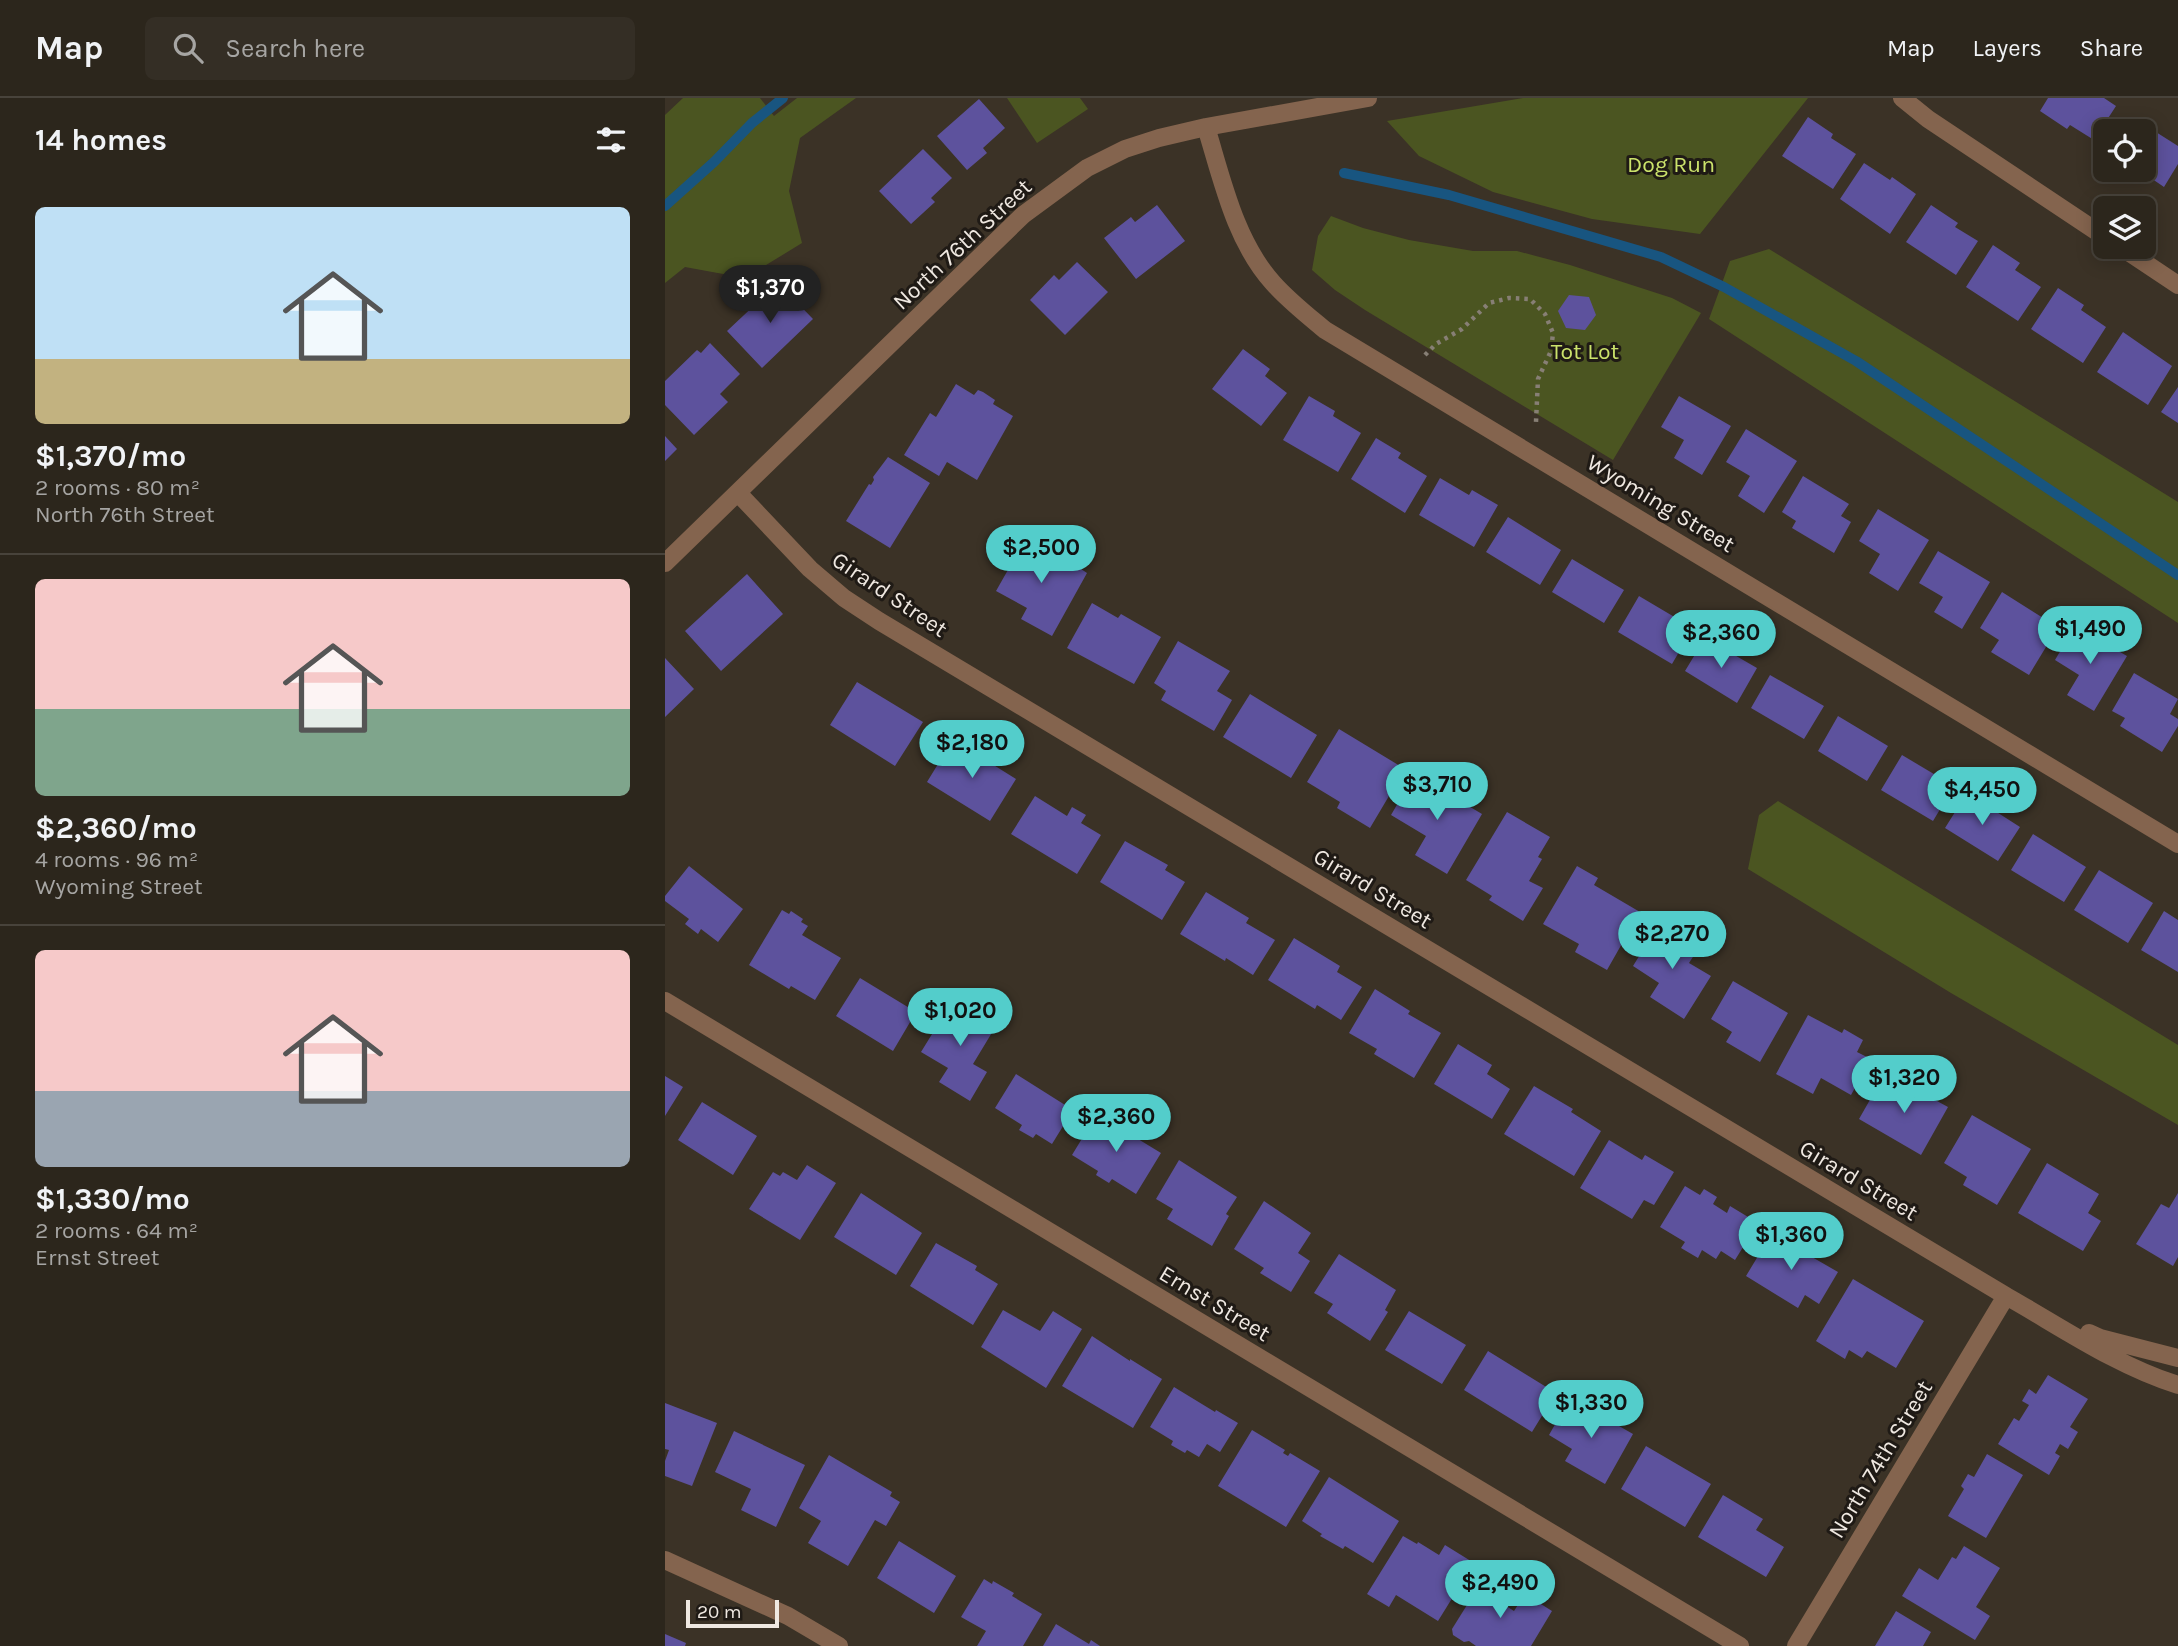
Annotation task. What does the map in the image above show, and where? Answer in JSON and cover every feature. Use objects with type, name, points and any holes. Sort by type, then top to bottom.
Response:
[{"type":"street","name":"North 76th Street","points":[[665,562],[1023,215],[1087,168],[1125,149],[1159,138],[1368,98]]},
{"type":"street","points":[[1902,98],[1928,119],[2093,229]]},
{"type":"street","points":[[1909,98],[1928,119]]},
{"type":"street","name":"Wyoming Street","points":[[1206,127],[1226,192],[1252,255],[1294,305],[1325,330],[2178,844]]},
{"type":"street","points":[[2138,259],[2178,285]]},
{"type":"street","name":"Girard Street","points":[[738,492],[810,569],[844,598],[879,621],[2005,1296],[2122,1361],[2178,1385]]},
{"type":"street","name":"Ernst Street","points":[[665,1001],[1739,1646]]},
{"type":"street","name":"Girard Street","points":[[2005,1296],[2100,1338],[2178,1358]]},
{"type":"street","name":"North 74th Street","points":[[1796,1646],[2005,1296]]},
{"type":"street","points":[[665,1560],[788,1616],[839,1646]]},
{"type":"path","points":[[1425,355],[1436,344],[1462,329],[1489,303],[1509,298],[1529,299],[1545,314],[1553,333],[1551,351],[1538,379],[1536,422]]},
{"type":"green space","points":[[683,98],[760,98],[774,116],[797,98],[856,98],[800,138],[789,191],[802,243],[745,278],[685,267],[665,283],[665,115]]},
{"type":"green space","points":[[1007,98],[1080,98],[1088,109],[1037,143]]},
{"type":"green space","name":"Dog Run","points":[[1523,98],[1808,98],[1700,234],[1592,219],[1493,192],[1419,156],[1387,121]]},
{"type":"green space","name":"Tot Lot","points":[[1331,216],[1409,240],[1473,251],[1517,251],[1672,298],[1701,313],[1613,460],[1335,290],[1312,270],[1318,236]]},
{"type":"green space","points":[[1769,249],[2178,502],[2178,623],[1709,319],[1730,261]]},
{"type":"green space","points":[[1778,801],[2178,1045],[2178,1125],[1951,993],[1748,869],[1759,815]]},
{"type":"building","points":[[2048,98],[2104,98],[2116,106],[2108,119],[2093,119],[2093,139],[2070,125],[2067,129],[2040,111]]},
{"type":"building","points":[[979,99],[1005,128],[983,148],[987,153],[967,170],[937,136]]},
{"type":"building","points":[[1808,117],[1833,134],[1831,138],[1856,154],[1833,189],[1782,156]]},
{"type":"building","points":[[2156,132],[2178,146],[2178,164],[2164,187],[2156,182]]},
{"type":"building","points":[[923,149],[952,178],[931,198],[935,202],[911,224],[879,191]]},
{"type":"building","points":[[1864,163],[1890,180],[1892,177],[1916,194],[1890,234],[1840,199]]},
{"type":"building","points":[[1157,205],[1185,241],[1136,279],[1104,238],[1131,217],[1135,222]]},
{"type":"building","points":[[1931,205],[1958,223],[1955,227],[1978,241],[1956,275],[1906,242]]},
{"type":"building","points":[[1993,245],[2020,263],[2015,270],[2041,287],[2018,321],[1966,287]]},
{"type":"building","points":[[1077,262],[1108,292],[1065,335],[1030,300],[1054,275],[1059,280]]},
{"type":"building","points":[[778,283],[813,319],[762,368],[727,331]]},
{"type":"building","points":[[2058,288],[2084,305],[2081,310],[2106,327],[2083,363],[2031,329]]},
{"type":"building","points":[[1569,295],[1589,297],[1596,315],[1585,330],[1566,328],[1558,311]]},
{"type":"building","points":[[2123,332],[2172,366],[2148,405],[2097,372]]},
{"type":"building","points":[[710,343],[740,374],[720,394],[728,402],[694,435],[665,405],[665,381],[697,350],[701,353]]},
{"type":"building","points":[[1243,349],[1270,369],[1265,376],[1287,393],[1261,426],[1212,389]]},
{"type":"building","points":[[956,384],[974,395],[978,390],[983,392],[995,400],[993,404],[1013,416],[977,480],[947,462],[939,476],[904,455],[930,413],[936,417]]},
{"type":"building","points":[[2178,387],[2178,423],[2161,412]]},
{"type":"building","points":[[1309,396],[1335,411],[1333,416],[1361,433],[1338,472],[1283,440]]},
{"type":"building","points":[[1679,396],[1731,426],[1702,475],[1674,458],[1684,440],[1661,427]]},
{"type":"building","points":[[1746,429],[1797,461],[1764,513],[1738,496],[1750,476],[1726,462]]},
{"type":"building","points":[[665,436],[677,449],[665,461]]},
{"type":"building","points":[[1376,438],[1401,453],[1398,458],[1427,476],[1405,513],[1351,479]]},
{"type":"building","points":[[888,457],[930,483],[890,548],[846,521]]},
{"type":"building","points":[[1803,476],[1849,504],[1841,516],[1851,522],[1834,553],[1792,528],[1796,521],[1782,512]]},
{"type":"building","points":[[1440,478],[1469,495],[1472,490],[1498,505],[1474,547],[1419,515]]},
{"type":"building","points":[[1878,509],[1929,540],[1898,591],[1869,573],[1880,554],[1859,541]]},
{"type":"building","points":[[1508,517],[1561,550],[1540,585],[1486,552]]},
{"type":"building","points":[[1029,533],[1049,544],[1042,555],[1056,563],[1060,555],[1087,573],[1052,636],[1021,619],[1027,608],[996,591]]},
{"type":"building","points":[[1938,551],[1990,582],[1962,629],[1934,612],[1943,597],[1919,583]]},
{"type":"building","points":[[1572,559],[1624,590],[1604,623],[1552,592]]},
{"type":"building","points":[[747,574],[783,614],[721,671],[685,631]]},
{"type":"building","points":[[2002,592],[2048,621],[2039,636],[2049,642],[2029,675],[1991,652],[1999,640],[1980,628]]},
{"type":"building","points":[[1639,596],[1693,628],[1672,664],[1618,632]]},
{"type":"building","points":[[1092,603],[1118,618],[1121,614],[1161,637],[1134,684],[1067,648]]},
{"type":"building","points":[[2075,626],[2127,656],[2094,711],[2067,695],[2079,675],[2055,660]]},
{"type":"building","points":[[1705,638],[1757,668],[1737,703],[1685,671]]},
{"type":"building","points":[[1178,641],[1230,671],[1217,691],[1232,700],[1214,731],[1161,700],[1166,691],[1154,683]]},
{"type":"building","points":[[665,658],[694,689],[665,717]]},
{"type":"building","points":[[2134,673],[2178,699],[2170,714],[2178,719],[2178,726],[2162,752],[2120,726],[2125,718],[2112,711]]},
{"type":"building","points":[[1770,675],[1824,706],[1804,739],[1751,708]]},
{"type":"building","points":[[857,682],[923,722],[895,766],[830,725]]},
{"type":"building","points":[[1250,694],[1317,735],[1291,778],[1223,737]]},
{"type":"building","points":[[1838,716],[1888,746],[1867,781],[1818,751]]},
{"type":"building","points":[[1339,729],[1405,769],[1370,828],[1337,808],[1340,802],[1307,782]]},
{"type":"building","points":[[954,738],[981,755],[982,753],[993,761],[992,764],[1016,779],[990,821],[927,782]]},
{"type":"building","points":[[1902,755],[1954,786],[1933,821],[1881,790]]},
{"type":"building","points":[[1415,774],[1482,814],[1447,874],[1415,855],[1426,836],[1391,815]]},
{"type":"building","points":[[1967,793],[2020,827],[1998,861],[1945,828]]},
{"type":"building","points":[[1035,796],[1067,816],[1072,807],[1086,815],[1081,823],[1101,835],[1077,874],[1011,834]]},
{"type":"building","points":[[1507,812],[1550,837],[1538,857],[1542,859],[1529,881],[1543,888],[1523,921],[1489,900],[1492,896],[1466,880]]},
{"type":"building","points":[[2033,834],[2086,867],[2064,902],[2011,870]]},
{"type":"building","points":[[1125,841],[1168,865],[1165,870],[1185,882],[1162,920],[1100,882]]},
{"type":"building","points":[[689,866],[743,909],[718,942],[701,929],[698,934],[685,924],[689,919],[665,901],[665,896]]},
{"type":"building","points":[[1577,866],[1598,878],[1594,885],[1640,912],[1607,970],[1575,952],[1579,944],[1543,924]]},
{"type":"building","points":[[2099,870],[2153,903],[2128,943],[2074,910]]},
{"type":"building","points":[[1206,892],[1249,918],[1246,923],[1275,940],[1253,975],[1180,934]]},
{"type":"building","points":[[782,910],[789,914],[791,911],[803,919],[801,922],[808,926],[802,935],[841,958],[815,1000],[791,986],[789,989],[749,965]]},
{"type":"building","points":[[2164,911],[2178,920],[2178,972],[2141,950]]},
{"type":"building","points":[[1659,924],[1698,949],[1689,963],[1711,976],[1684,1019],[1650,997],[1659,983],[1633,966]]},
{"type":"building","points":[[1294,938],[1340,966],[1337,972],[1362,987],[1341,1020],[1317,1005],[1315,1009],[1268,980]]},
{"type":"building","points":[[860,978],[916,1012],[893,1051],[836,1016]]},
{"type":"building","points":[[1733,981],[1788,1013],[1760,1062],[1726,1042],[1732,1032],[1711,1019]]},
{"type":"building","points":[[1375,989],[1410,1011],[1408,1014],[1441,1033],[1414,1078],[1374,1054],[1377,1049],[1349,1033]]},
{"type":"building","points":[[953,1000],[996,1026],[973,1064],[987,1072],[970,1101],[939,1082],[948,1068],[921,1052]]},
{"type":"building","points":[[1808,1015],[1842,1033],[1844,1029],[1863,1040],[1857,1052],[1871,1059],[1851,1095],[1821,1078],[1813,1094],[1776,1074]]},
{"type":"building","points":[[1458,1044],[1492,1065],[1487,1074],[1510,1089],[1492,1119],[1434,1084]]},
{"type":"building","points":[[1016,1074],[1073,1110],[1052,1144],[1036,1134],[1033,1138],[1019,1130],[1022,1125],[995,1108]]},
{"type":"building","points":[[665,1076],[683,1087],[665,1116]]},
{"type":"building","points":[[1883,1077],[1912,1094],[1915,1089],[1948,1107],[1921,1155],[1859,1119]]},
{"type":"building","points":[[1534,1086],[1573,1109],[1571,1112],[1601,1131],[1574,1176],[1504,1134]]},
{"type":"building","points":[[702,1102],[757,1136],[733,1175],[678,1140]]},
{"type":"building","points":[[1097,1114],[1161,1153],[1136,1194],[1112,1179],[1109,1183],[1096,1175],[1098,1171],[1072,1155]]},
{"type":"building","points":[[1972,1115],[2031,1149],[1997,1205],[1963,1185],[1967,1177],[1944,1163]]},
{"type":"building","points":[[1609,1140],[1642,1160],[1645,1155],[1674,1172],[1654,1205],[1644,1200],[1632,1219],[1580,1188]]},
{"type":"building","points":[[1179,1160],[1237,1197],[1212,1246],[1167,1219],[1173,1209],[1156,1199]]},
{"type":"building","points":[[2047,1163],[2099,1194],[2088,1213],[2101,1221],[2083,1251],[2018,1213]]},
{"type":"building","points":[[807,1165],[836,1183],[800,1240],[749,1209],[773,1172],[780,1176],[783,1172],[797,1180]]},
{"type":"building","points":[[1685,1186],[1700,1195],[1704,1189],[1717,1197],[1713,1204],[1727,1213],[1730,1206],[1758,1223],[1735,1260],[1721,1251],[1716,1259],[1702,1250],[1698,1258],[1681,1248],[1685,1242],[1660,1227]]},
{"type":"building","points":[[861,1193],[922,1233],[896,1275],[834,1237]]},
{"type":"building","points":[[2178,1193],[2178,1257],[2173,1266],[2136,1244],[2161,1204],[2169,1208]]},
{"type":"building","points":[[1264,1201],[1311,1233],[1298,1253],[1310,1261],[1291,1292],[1260,1273],[1264,1268],[1234,1249]]},
{"type":"building","points":[[1772,1233],[1788,1243],[1790,1240],[1838,1272],[1819,1304],[1805,1295],[1798,1308],[1746,1276]]},
{"type":"building","points":[[936,1243],[977,1266],[975,1270],[998,1284],[973,1325],[910,1286]]},
{"type":"building","points":[[1339,1254],[1396,1290],[1385,1310],[1388,1312],[1370,1341],[1327,1313],[1333,1304],[1314,1293]]},
{"type":"building","points":[[1853,1279],[1924,1321],[1896,1368],[1867,1351],[1862,1358],[1849,1350],[1845,1359],[1816,1341]]},
{"type":"building","points":[[1003,1310],[1040,1331],[1053,1311],[1082,1329],[1046,1388],[981,1347]]},
{"type":"building","points":[[1409,1311],[1466,1345],[1442,1384],[1385,1350]]},
{"type":"building","points":[[1092,1336],[1162,1379],[1133,1428],[1062,1386]]},
{"type":"building","points":[[1488,1351],[1556,1393],[1532,1432],[1464,1390]]},
{"type":"building","points":[[2048,1375],[2088,1399],[2070,1427],[2078,1432],[2068,1449],[2060,1444],[2055,1453],[2060,1456],[2049,1475],[1998,1444],[2014,1418],[2019,1421],[2029,1405],[2022,1401],[2029,1389],[2036,1394]]},
{"type":"building","points":[[1174,1387],[1238,1423],[1220,1452],[1207,1444],[1199,1457],[1187,1450],[1185,1453],[1171,1445],[1173,1441],[1150,1427]]},
{"type":"building","points":[[1570,1398],[1633,1434],[1605,1484],[1565,1461],[1572,1449],[1549,1435]]},
{"type":"building","points":[[665,1403],[717,1423],[692,1486],[665,1476],[665,1461],[669,1450],[665,1449]]},
{"type":"building","points":[[1252,1430],[1285,1450],[1283,1453],[1288,1456],[1290,1453],[1320,1471],[1286,1527],[1218,1486]]},
{"type":"building","points":[[734,1431],[805,1465],[776,1527],[741,1510],[751,1489],[715,1472]]},
{"type":"building","points":[[1646,1446],[1711,1484],[1685,1527],[1621,1489]]},
{"type":"building","points":[[1987,1454],[2023,1475],[1986,1538],[1948,1516],[1964,1489],[1961,1486],[1968,1474],[1974,1477]]},
{"type":"building","points":[[829,1455],[892,1492],[890,1496],[900,1502],[886,1526],[875,1520],[848,1566],[808,1543],[821,1521],[799,1508]]},
{"type":"building","points":[[1329,1477],[1399,1521],[1373,1563],[1345,1546],[1343,1549],[1320,1536],[1322,1534],[1302,1521]]},
{"type":"building","points":[[1723,1495],[1763,1519],[1756,1530],[1784,1547],[1766,1577],[1698,1537]]},
{"type":"building","points":[[1403,1536],[1439,1555],[1445,1545],[1474,1563],[1438,1621],[1396,1595],[1389,1607],[1367,1594]]},
{"type":"building","points":[[899,1541],[956,1576],[934,1613],[877,1578]]},
{"type":"building","points":[[1964,1546],[2000,1568],[1976,1607],[1990,1616],[1975,1640],[1902,1596],[1919,1568],[1938,1580],[1952,1557],[1956,1559]]},
{"type":"building","points":[[984,1579],[1014,1593],[1012,1596],[1042,1614],[1023,1646],[977,1646],[986,1631],[961,1617]]},
{"type":"building","points":[[1482,1581],[1507,1597],[1503,1604],[1514,1611],[1525,1594],[1552,1611],[1531,1646],[1476,1646],[1453,1635],[1452,1629]]},
{"type":"building","points":[[1896,1611],[1931,1632],[1923,1646],[1875,1646]]},
{"type":"building","points":[[1056,1624],[1089,1644],[1091,1640],[1100,1646],[1043,1646]]},
{"type":"building","points":[[665,1634],[686,1643],[685,1646],[665,1646]]},
{"type":"waterway","points":[[665,206],[752,123],[783,98]]},
{"type":"waterway","points":[[1344,173],[1449,195],[1661,257],[1724,287],[1856,361],[2178,575]]}]
